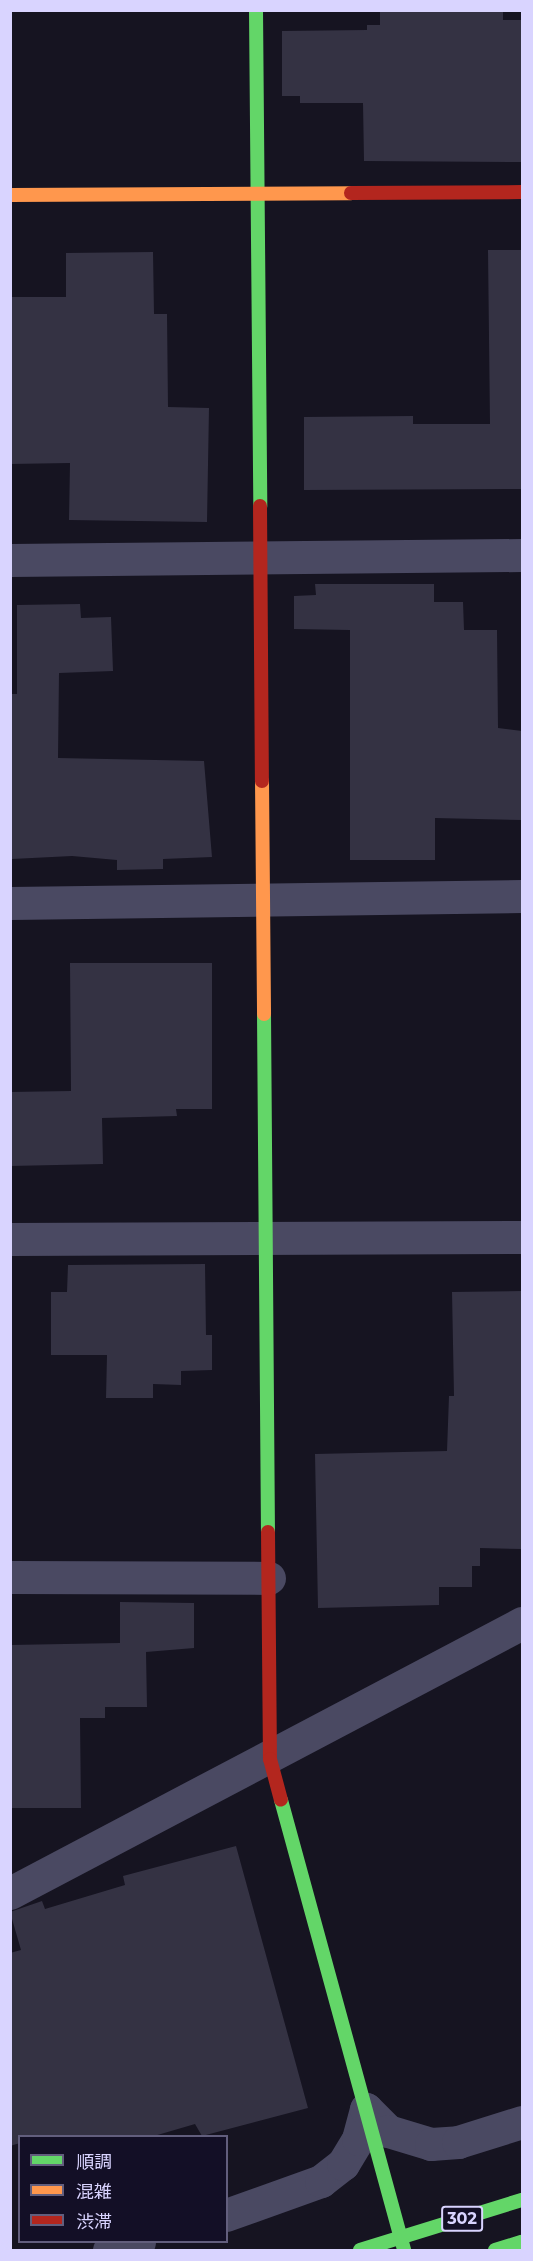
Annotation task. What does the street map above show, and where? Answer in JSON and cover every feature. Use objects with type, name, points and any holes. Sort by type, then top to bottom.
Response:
[{"type":"main road","points":[[256,10],[270,1758],[402,2244]]},
{"type":"main road","points":[[10,195],[522,192]]},
{"type":"main road","name":"302","points":[[360,2250],[402,2244],[522,2200]]},
{"type":"main road","points":[[495,2250],[522,2242]]},
{"type":"street","points":[[10,560],[522,555]]},
{"type":"street","points":[[10,903],[522,896]]},
{"type":"street","points":[[10,1239],[267,1242],[522,1237]]},
{"type":"street","points":[[10,1577],[269,1578]]},
{"type":"street","points":[[10,1893],[270,1758],[522,1623]]},
{"type":"street","points":[[366,2109],[388,2131],[431,2144],[458,2142],[522,2122]]},
{"type":"street","points":[[228,2214],[321,2181],[343,2164],[358,2139],[366,2109]]},
{"type":"street","points":[[109,2250],[132,2243]]},
{"type":"building","points":[[380,10],[503,10],[503,20],[522,20],[522,162],[364,161],[363,103],[300,103],[300,96],[282,96],[282,31],[367,30],[367,25],[380,25]]},
{"type":"building","points":[[488,250],[522,250],[522,489],[304,490],[304,417],[413,416],[413,424],[490,424]]},
{"type":"building","points":[[153,252],[154,314],[167,314],[168,407],[209,408],[207,522],[69,520],[70,463],[10,464],[10,297],[66,297],[66,253]]},
{"type":"building","points":[[315,584],[434,584],[434,602],[463,602],[464,630],[497,630],[498,728],[522,731],[522,820],[435,818],[435,860],[350,860],[350,630],[294,629],[294,596],[316,595]]},
{"type":"building","points":[[80,604],[81,618],[111,617],[113,671],[59,673],[58,758],[204,761],[212,857],[163,859],[163,869],[117,870],[117,860],[72,856],[12,859],[11,694],[17,694],[17,605]]},
{"type":"building","points":[[70,963],[212,963],[212,1109],[176,1109],[177,1116],[102,1118],[103,1164],[10,1166],[10,1092],[71,1091]]},
{"type":"building","points":[[205,1264],[206,1335],[212,1335],[212,1370],[181,1371],[181,1385],[153,1384],[153,1398],[106,1398],[107,1355],[51,1355],[51,1292],[67,1292],[68,1265]]},
{"type":"building","points":[[522,1291],[522,1549],[480,1548],[480,1566],[472,1566],[472,1587],[439,1587],[439,1605],[318,1608],[315,1454],[447,1451],[449,1396],[454,1396],[452,1292]]},
{"type":"building","points":[[120,1602],[194,1603],[194,1648],[146,1652],[147,1707],[105,1707],[105,1718],[80,1718],[81,1808],[10,1808],[10,1645],[120,1643]]},
{"type":"building","points":[[236,1846],[308,2108],[206,2135],[201,2135],[195,2124],[157,2135],[18,2135],[18,2144],[10,2146],[10,1953],[21,1950],[10,1912],[42,1901],[45,1909],[125,1885],[123,1876]]},
{"type":"traffic: fast","points":[[256,10],[260,506]]},
{"type":"traffic: fast","points":[[264,1014],[268,1532]]},
{"type":"traffic: fast","points":[[281,1800],[404,2250]]},
{"type":"traffic: fast","points":[[360,2250],[522,2200]]},
{"type":"traffic: fast","points":[[495,2250],[522,2242]]},
{"type":"traffic: slow","points":[[10,195],[351,193]]},
{"type":"traffic: slow","points":[[262,781],[264,1014]]},
{"type":"traffic: jam","points":[[351,193],[522,192]]},
{"type":"traffic: jam","points":[[260,506],[262,781]]},
{"type":"traffic: jam","points":[[268,1532],[270,1759],[281,1800]]}]
